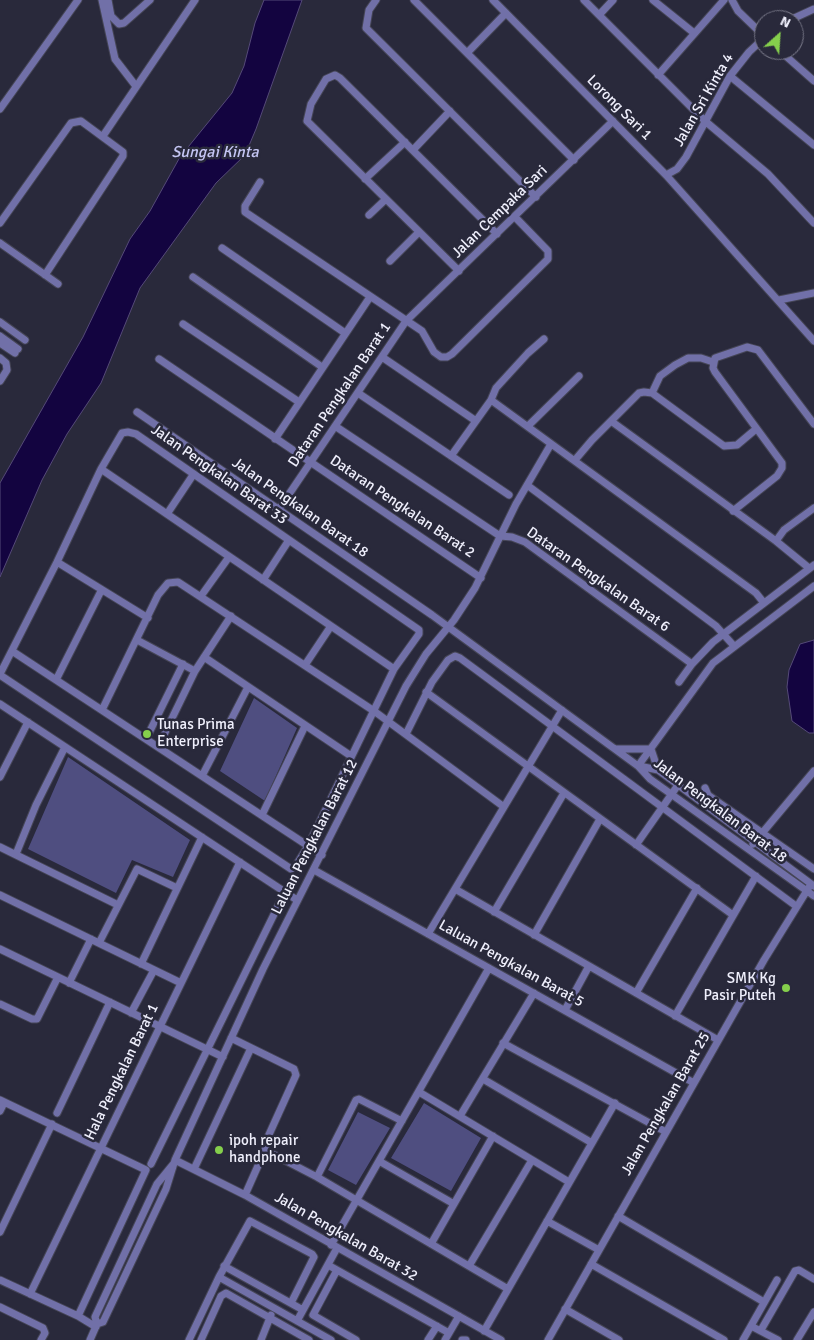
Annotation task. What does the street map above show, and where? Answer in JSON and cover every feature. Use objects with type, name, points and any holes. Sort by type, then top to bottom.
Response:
[{"type":"street","points":[[0,109],[78,0]]},
{"type":"street","points":[[102,0],[115,59],[135,85]]},
{"type":"street","points":[[108,0],[111,16],[119,24],[124,23],[150,0]]},
{"type":"street","points":[[103,136],[135,85],[195,0]]},
{"type":"street","points":[[376,0],[369,10],[366,28],[536,197]]},
{"type":"street","points":[[414,0],[574,160]]},
{"type":"street","name":"Lorong Sari 1","points":[[493,0],[666,175],[814,341]]},
{"type":"street","points":[[584,0],[705,121],[768,174],[814,223]]},
{"type":"street","points":[[599,15],[613,0]]},
{"type":"street","points":[[653,0],[694,33]]},
{"type":"street","points":[[658,74],[724,0]]},
{"type":"street","points":[[732,0],[738,11],[754,27]]},
{"type":"street","points":[[467,53],[506,13]]},
{"type":"street","name":"Jalan Sri Kinta 4","points":[[666,175],[677,169],[686,157],[730,76],[754,47]]},
{"type":"street","points":[[790,60],[814,81]]},
{"type":"street","points":[[459,271],[307,121],[307,114],[319,90],[329,76],[335,74],[497,234]]},
{"type":"street","points":[[730,76],[814,145]]},
{"type":"street","points":[[413,150],[450,111]]},
{"type":"street","points":[[0,223],[71,123],[81,121],[119,147],[123,156],[46,275]]},
{"type":"street","name":"Jalan Cempaka Sari","points":[[406,322],[613,121]]},
{"type":"street","points":[[366,179],[405,142]]},
{"type":"street","points":[[260,182],[245,206],[245,212],[422,331],[434,352],[441,357],[447,357],[452,354],[550,255],[515,217]]},
{"type":"street","points":[[369,215],[386,199]]},
{"type":"street","points":[[390,261],[419,232]]},
{"type":"street","points":[[0,244],[58,284]]},
{"type":"street","points":[[222,248],[345,333]]},
{"type":"street","points":[[192,277],[322,367]]},
{"type":"street","points":[[779,300],[814,292]]},
{"type":"street","points":[[275,439],[370,297]]},
{"type":"street","points":[[0,322],[25,340]]},
{"type":"street","name":"Dataran Pengkalan Barat 1","points":[[279,509],[406,322]]},
{"type":"street","points":[[183,324],[299,402]]},
{"type":"street","points":[[0,336],[16,351],[0,343]]},
{"type":"street","points":[[451,456],[491,400],[496,388],[528,352],[544,339]]},
{"type":"street","points":[[734,510],[777,476],[782,468],[782,463],[715,372],[713,362],[717,356],[747,347],[758,350],[814,424]]},
{"type":"street","points":[[382,357],[476,421]]},
{"type":"street","points":[[652,393],[660,376],[674,365],[688,358],[701,358],[713,362]]},
{"type":"street","points":[[0,381],[7,370],[3,360]]},
{"type":"street","name":"Dataran Pengkalan Barat 2","points":[[159,360],[312,462],[480,578]]},
{"type":"street","points":[[528,426],[579,376]]},
{"type":"street","points":[[575,460],[639,393],[652,393],[724,446],[736,446],[756,429]]},
{"type":"street","points":[[358,394],[509,494]]},
{"type":"street","points":[[491,400],[756,593],[764,603]]},
{"type":"street","name":"Jalan Pengkalan Barat 18","points":[[137,412],[448,627],[638,766],[650,779],[814,896]]},
{"type":"street","points":[[611,421],[812,566],[708,647],[679,682]]},
{"type":"street","name":"Dataran Pengkalan Barat 6","points":[[336,426],[500,536],[512,537],[525,542],[692,664]]},
{"type":"street","name":"Jalan Pengkalan Barat 33","points":[[0,675],[101,469],[122,433],[128,432],[136,434],[193,475],[417,627],[419,634],[394,669]]},
{"type":"street","name":"Laluan Pengkalan Barat 12","points":[[90,1340],[96,1326],[103,1322],[166,1188],[175,1161],[231,1038],[297,900],[322,855],[406,686],[426,654],[448,627],[480,578],[527,485],[551,444]]},
{"type":"street","points":[[0,675],[291,869],[295,867],[308,846],[394,669],[101,469]]},
{"type":"street","points":[[167,514],[193,475]]},
{"type":"street","points":[[527,485],[716,626],[734,646]]},
{"type":"street","points":[[776,541],[784,530],[814,508]]},
{"type":"street","points":[[263,580],[289,540]]},
{"type":"street","points":[[201,596],[229,557]]},
{"type":"street","points":[[57,562],[101,591],[148,618]]},
{"type":"street","points":[[102,710],[163,588],[174,581],[182,583],[374,711],[504,807]]},
{"type":"street","points":[[638,766],[713,663],[814,586]]},
{"type":"street","points":[[56,680],[101,591]]},
{"type":"street","points":[[158,747],[195,671],[230,616]]},
{"type":"street","points":[[306,665],[331,626]]},
{"type":"street","points":[[137,640],[195,671]]},
{"type":"street","points":[[12,651],[322,855]]},
{"type":"street","points":[[406,734],[426,692],[448,660],[455,656],[460,658],[796,906]]},
{"type":"street","points":[[204,657],[351,756]]},
{"type":"street","points":[[146,739],[183,664]]},
{"type":"street","points":[[202,776],[248,687]]},
{"type":"street","points":[[426,692],[734,915]]},
{"type":"street","points":[[0,704],[297,900]]},
{"type":"street","points":[[428,934],[562,710]]},
{"type":"street","points":[[0,777],[28,722]]},
{"type":"street","points":[[262,815],[306,726]]},
{"type":"street","points":[[16,854],[36,806],[65,747]]},
{"type":"street","points":[[615,749],[651,748]]},
{"type":"street","points":[[651,748],[658,770]]},
{"type":"street","name":"Jalan Pengkalan Barat 18","points":[[638,766],[658,770],[812,885]]},
{"type":"street","points":[[731,838],[748,844],[756,843],[814,771]]},
{"type":"street","points":[[636,845],[678,785]]},
{"type":"street","points":[[705,788],[708,795],[814,869]]},
{"type":"street","points":[[494,912],[564,793]]},
{"type":"street","points":[[534,935],[600,819]]},
{"type":"street","points":[[732,825],[750,833],[763,834]]},
{"type":"street","points":[[763,834],[766,845],[781,861]]},
{"type":"street","points":[[141,964],[202,837]]},
{"type":"street","points":[[756,843],[768,865]]},
{"type":"street","points":[[0,846],[118,905]]},
{"type":"street","name":"Hala Pengkalan Barat 1","points":[[30,1294],[240,862]]},
{"type":"street","points":[[99,943],[137,869],[177,888]]},
{"type":"street","name":"Laluan Pengkalan Barat 5","points":[[314,870],[694,1082]]},
{"type":"street","points":[[675,1016],[756,876]]},
{"type":"street","name":"Jalan Pengkalan Barat 25","points":[[548,1340],[718,1040],[796,906],[812,885]]},
{"type":"street","points":[[636,993],[696,888]]},
{"type":"street","points":[[455,889],[718,1040]]},
{"type":"street","points":[[151,1164],[285,892]]},
{"type":"street","points":[[0,894],[181,983]]},
{"type":"street","points":[[69,982],[90,939]]},
{"type":"street","points":[[0,949],[223,1057]]},
{"type":"street","points":[[565,1010],[588,966]]},
{"type":"street","points":[[297,1321],[328,1265],[334,1247],[356,1202],[489,968]]},
{"type":"street","points":[[131,1013],[154,970]]},
{"type":"street","points":[[0,1004],[32,1019],[37,1019],[58,977]]},
{"type":"street","points":[[460,1116],[534,993]]},
{"type":"street","points":[[57,1113],[110,1002]]},
{"type":"street","points":[[231,1038],[294,1069],[296,1075],[267,1139],[265,1150],[246,1195]]},
{"type":"street","points":[[503,1043],[666,1132]]},
{"type":"street","points":[[194,1170],[251,1048]]},
{"type":"street","points":[[483,1079],[592,1142]]},
{"type":"street","points":[[418,1092],[569,1182]]},
{"type":"street","points":[[317,1177],[356,1100],[402,1120]]},
{"type":"street","points":[[0,1111],[2,1102],[101,1147],[142,1167],[146,1172],[78,1316]]},
{"type":"street","points":[[484,1330],[615,1103]]},
{"type":"street","points":[[0,1232],[52,1124]]},
{"type":"street","points":[[431,1244],[493,1136]]},
{"type":"street","points":[[265,1150],[317,1177],[356,1202],[508,1289]]},
{"type":"street","points":[[469,1266],[532,1160]]},
{"type":"street","name":"Jalan Pengkalan Barat 32","points":[[175,1161],[246,1195],[334,1247],[501,1340]]},
{"type":"street","points":[[379,1161],[454,1204]]},
{"type":"street","points":[[618,1216],[764,1302]]},
{"type":"street","points":[[189,1340],[224,1266],[250,1221],[314,1258],[291,1303]]},
{"type":"street","points":[[547,1221],[599,1250]]},
{"type":"street","points":[[591,1264],[724,1340]]},
{"type":"street","points":[[328,1265],[449,1333]]},
{"type":"street","points":[[224,1266],[303,1310]]},
{"type":"street","points":[[337,1270],[313,1315],[356,1340]]},
{"type":"street","points":[[761,1330],[795,1271],[799,1270],[814,1279]]},
{"type":"street","points":[[219,1277],[331,1340]]},
{"type":"street","points":[[0,1280],[96,1326]]},
{"type":"street","points":[[743,1340],[777,1280]]},
{"type":"street","points":[[201,1340],[223,1294],[226,1293],[309,1340]]},
{"type":"street","points":[[0,1307],[43,1328],[45,1333],[41,1340]]},
{"type":"street","points":[[261,1340],[274,1308]]},
{"type":"street","points":[[565,1309],[619,1340]]},
{"type":"street","points":[[797,1340],[814,1312]]},
{"type":"street","points":[[445,1340],[459,1316]]},
{"type":"street","points":[[428,1340],[437,1326]]},
{"type":"street","points":[[751,1326],[778,1340]]},
{"type":"shaded area","points":[[254,698],[297,728],[265,801],[220,771]]},
{"type":"shaded area","points":[[68,757],[190,840],[173,877],[132,860],[116,893],[28,849]]},
{"type":"shaded area","points":[[424,1103],[481,1138],[451,1191],[391,1158]]},
{"type":"shaded area","points":[[358,1112],[390,1128],[356,1185],[328,1170]]},
{"type":"water","name":"Sungai Kinta","points":[[264,0],[302,0],[245,155],[216,183],[140,288],[101,383],[67,434],[42,480],[0,577],[0,483],[83,337],[130,239],[150,211],[180,157],[232,93],[244,66],[255,23]]},
{"type":"water","points":[[814,640],[814,733],[809,733],[792,721],[787,687],[789,670],[800,644]]},
{"type":"place","name":"Tunas Prima Enterprise","points":[[147,734]]},
{"type":"place","name":"SMK Kg Pasir Puteh","points":[[786,988]]},
{"type":"place","name":"ipoh repair handphone","points":[[219,1150]]}]
